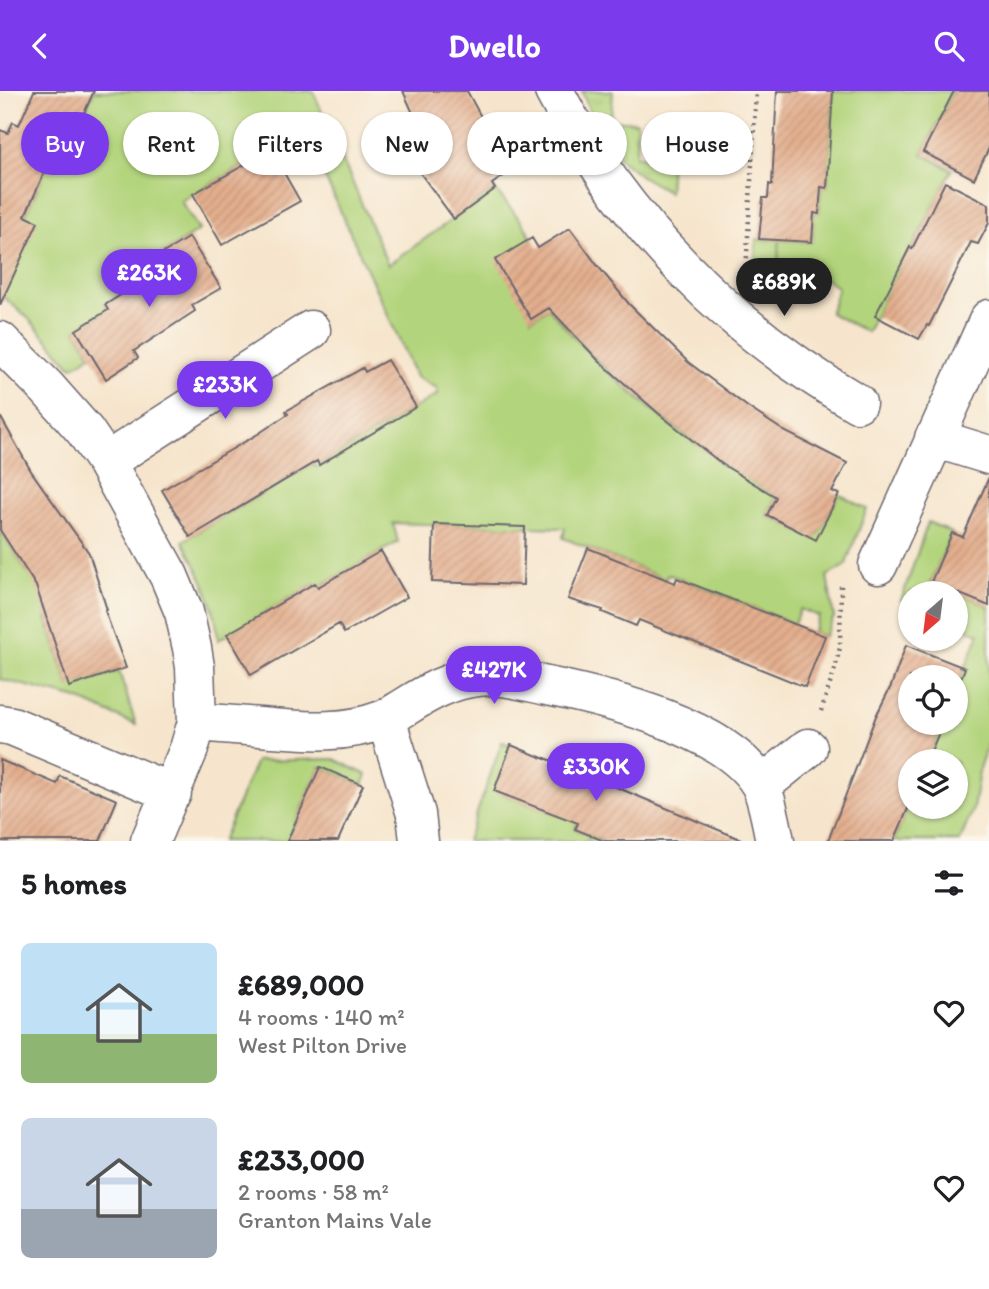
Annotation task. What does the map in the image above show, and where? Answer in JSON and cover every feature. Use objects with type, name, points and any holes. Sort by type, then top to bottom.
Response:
[{"type":"street","points":[[554,91],[605,175],[663,247],[743,323],[790,360],[857,403]]},
{"type":"street","points":[[878,565],[989,319]]},
{"type":"street","points":[[106,462],[311,330]]},
{"type":"street","points":[[1,344],[47,387],[85,431],[106,462],[169,576],[184,613],[195,667],[197,722],[172,793],[150,841]]},
{"type":"street","points":[[934,438],[989,455]]},
{"type":"street","points":[[197,722],[316,732],[360,727],[386,719],[450,683],[496,676],[611,701],[678,724],[723,748],[740,762],[761,786],[775,841]]},
{"type":"street","points":[[386,719],[416,814],[419,841]]},
{"type":"street","points":[[0,724],[12,726],[172,793]]},
{"type":"street","points":[[761,786],[808,748]]},
{"type":"path","points":[[743,323],[756,91]]},
{"type":"path","points":[[808,748],[840,647],[841,576],[878,565]]},
{"type":"green space","points":[[94,91],[313,91],[322,112],[233,112],[233,171],[181,201],[199,230],[160,255],[166,266],[105,304],[108,310],[76,330],[91,355],[72,367],[27,317],[0,294],[25,216],[43,175],[109,175],[109,112],[85,112]]},
{"type":"green space","points":[[582,91],[613,91],[612,112],[590,112]]},
{"type":"green space","points":[[833,91],[954,91],[922,154],[952,170],[867,332],[830,313],[838,288],[803,262],[778,260],[780,240],[812,242],[814,213],[819,213],[821,187],[827,187]]},
{"type":"green space","points":[[627,121],[637,122],[636,156],[641,156],[641,175],[670,175],[669,192],[641,176],[627,164]]},
{"type":"green space","points":[[347,170],[388,265],[495,189],[532,238],[531,319],[549,308],[573,336],[626,388],[684,435],[776,497],[767,515],[816,539],[839,494],[867,509],[845,566],[827,576],[834,617],[825,636],[813,632],[819,616],[800,609],[794,624],[668,574],[665,579],[563,538],[565,528],[393,523],[398,542],[318,587],[315,583],[218,640],[211,601],[183,541],[310,465],[316,467],[438,394],[437,388],[416,377],[324,175],[347,175]]},
{"type":"green space","points":[[756,239],[780,240],[778,260],[796,262],[784,282],[774,292],[761,293],[753,289]]},
{"type":"green space","points":[[928,522],[952,533],[931,581],[908,581]]},
{"type":"green space","points":[[0,530],[28,573],[73,543],[46,618],[69,686],[119,671],[136,725],[78,699],[0,679]]},
{"type":"green space","points":[[968,597],[989,606],[989,740],[980,765],[973,809],[960,841],[894,841],[903,819],[968,819],[968,749],[932,749],[938,735],[968,735],[966,665],[979,634],[968,629]]},
{"type":"green space","points":[[502,742],[511,745],[495,791],[561,816],[579,771],[596,779],[575,829],[603,841],[467,841]]},
{"type":"green space","points":[[334,759],[367,775],[363,785],[320,767],[287,841],[222,841],[256,761]]},
{"type":"building","points":[[34,91],[94,91],[85,112],[25,112]]},
{"type":"building","points":[[403,91],[467,91],[478,112],[467,112],[467,175],[505,175],[492,184],[495,189],[454,219],[422,175],[453,175],[453,112],[412,112]]},
{"type":"building","points":[[777,91],[833,91],[827,188],[821,187],[819,214],[814,213],[812,242],[759,239],[763,198],[768,198],[769,184],[772,185]]},
{"type":"building","points":[[954,91],[989,91],[989,148],[974,179],[923,152]]},
{"type":"building","points":[[21,120],[21,175],[43,175],[25,216],[38,222],[0,305],[0,130],[8,133],[13,122],[19,125]]},
{"type":"building","points":[[233,171],[233,175],[285,175],[300,201],[222,245],[193,194]]},
{"type":"building","points":[[945,182],[989,204],[989,223],[978,244],[971,242],[929,326],[927,325],[919,339],[875,316]]},
{"type":"building","points":[[570,228],[629,304],[688,362],[784,431],[847,463],[832,492],[839,494],[816,540],[767,515],[776,497],[722,464],[658,413],[599,361],[549,308],[531,319],[495,260],[532,238],[538,248]]},
{"type":"building","points":[[189,237],[221,288],[192,305],[195,311],[134,351],[138,358],[106,379],[76,330],[108,310],[105,305],[166,266],[160,255]]},
{"type":"building","points":[[387,360],[416,407],[319,465],[317,461],[190,537],[162,490],[258,434],[288,414],[286,411],[363,368],[365,372]]},
{"type":"building","points":[[0,416],[31,471],[89,553],[107,610],[105,611],[126,668],[69,687],[36,586],[0,530]]},
{"type":"building","points":[[989,477],[989,606],[968,597],[968,581],[931,581],[952,533],[963,537]]},
{"type":"building","points":[[434,524],[525,527],[523,585],[432,582]]},
{"type":"building","points":[[588,548],[675,583],[677,578],[825,636],[805,687],[639,620],[636,626],[602,612],[603,610],[568,599]]},
{"type":"building","points":[[381,551],[407,597],[344,633],[339,624],[251,675],[227,634],[315,583],[318,587]]},
{"type":"building","points":[[904,651],[921,651],[957,665],[899,665]]},
{"type":"building","points":[[898,667],[898,735],[938,735],[932,749],[898,749],[898,819],[904,819],[894,841],[828,841],[876,716]]},
{"type":"building","points":[[511,745],[745,841],[604,841],[575,829],[578,823],[494,791]]},
{"type":"building","points":[[0,760],[57,784],[60,776],[117,800],[100,841],[0,841]]},
{"type":"building","points":[[320,767],[363,785],[338,841],[287,841]]}]
